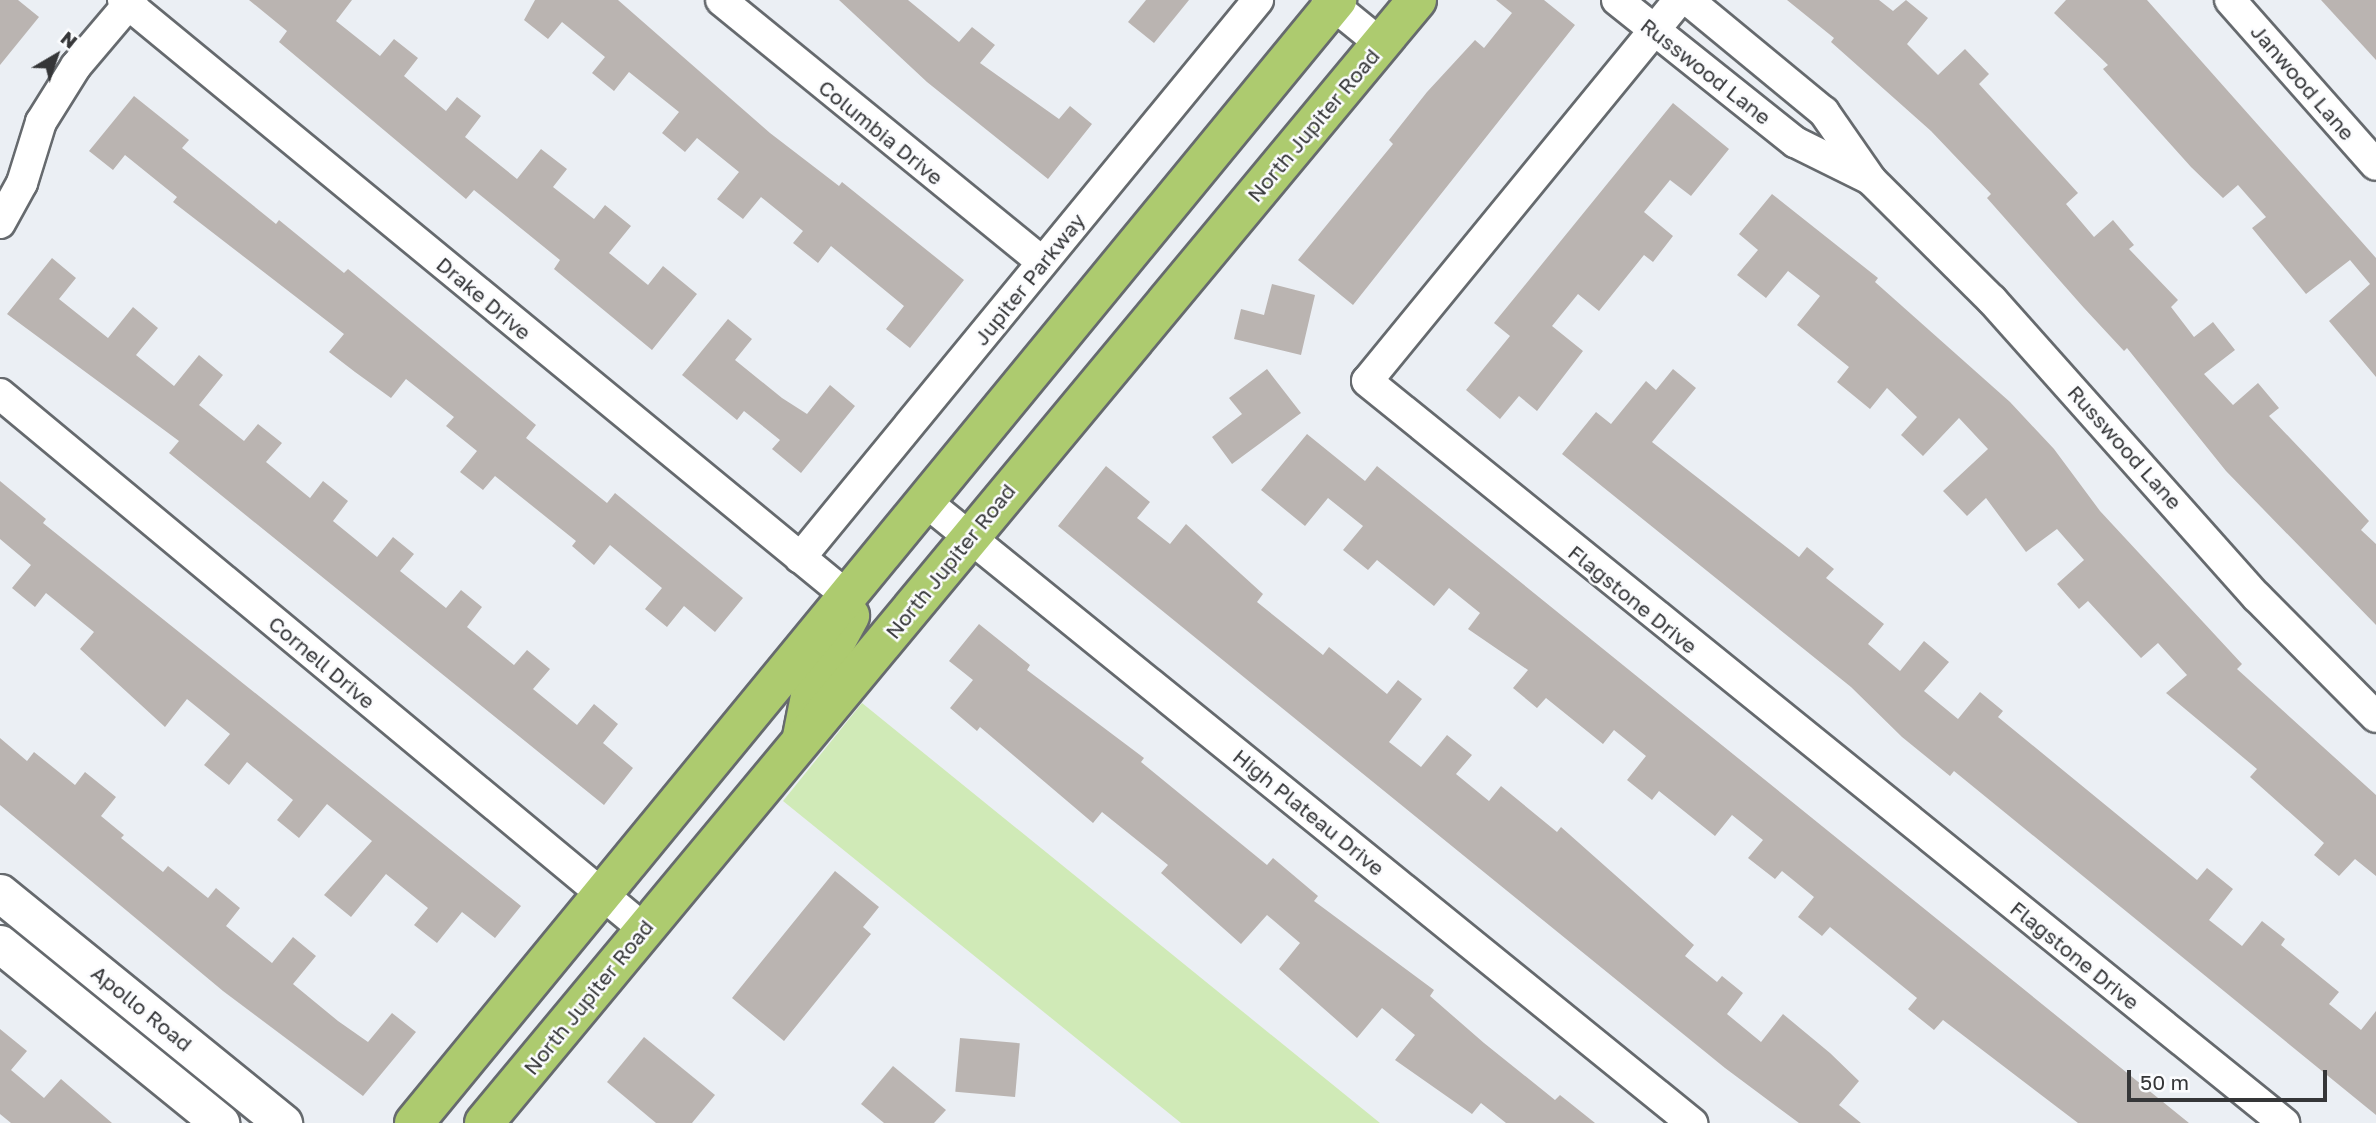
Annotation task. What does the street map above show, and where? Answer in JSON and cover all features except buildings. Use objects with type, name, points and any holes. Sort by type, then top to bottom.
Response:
[{"type":"main road","name":"North Jupiter Road","points":[[484,1123],[1418,0]]},
{"type":"main road","points":[[414,1123],[1332,2]]},
{"type":"main road","points":[[801,743],[812,686],[849,622],[852,604],[846,594]]},
{"type":"street","name":"Columbia Drive","points":[[721,0],[1042,262]]},
{"type":"street","name":"Jupiter Parkway","points":[[800,558],[1258,0]]},
{"type":"street","name":"Russwood Lane","points":[[1616,0],[1795,142],[1871,180]]},
{"type":"street","name":"Flagstone Drive","points":[[1679,0],[1367,382],[2284,1123]]},
{"type":"street","name":"Russwood Lane","points":[[1688,0],[1824,112],[1871,180],[1992,300],[2257,597],[2376,717]]},
{"type":"street","name":"Janwood Lane","points":[[2230,0],[2376,165]]},
{"type":"street","points":[[0,223],[22,183],[41,122],[76,66],[128,2]]},
{"type":"street","name":"Drake Drive","points":[[128,2],[846,594]]},
{"type":"street","points":[[1332,2],[1381,44]]},
{"type":"street","name":"Cornell Drive","points":[[0,394],[644,929]]},
{"type":"street","name":"High Plateau Drive","points":[[925,501],[1692,1123]]},
{"type":"street","name":"Apollo Road","points":[[0,893],[283,1123]]},
{"type":"street","name":"Apollo Road","points":[[0,944],[220,1123]]},
{"type":"green space","points":[[862,703],[1380,1123],[1181,1123],[783,801]]}]
